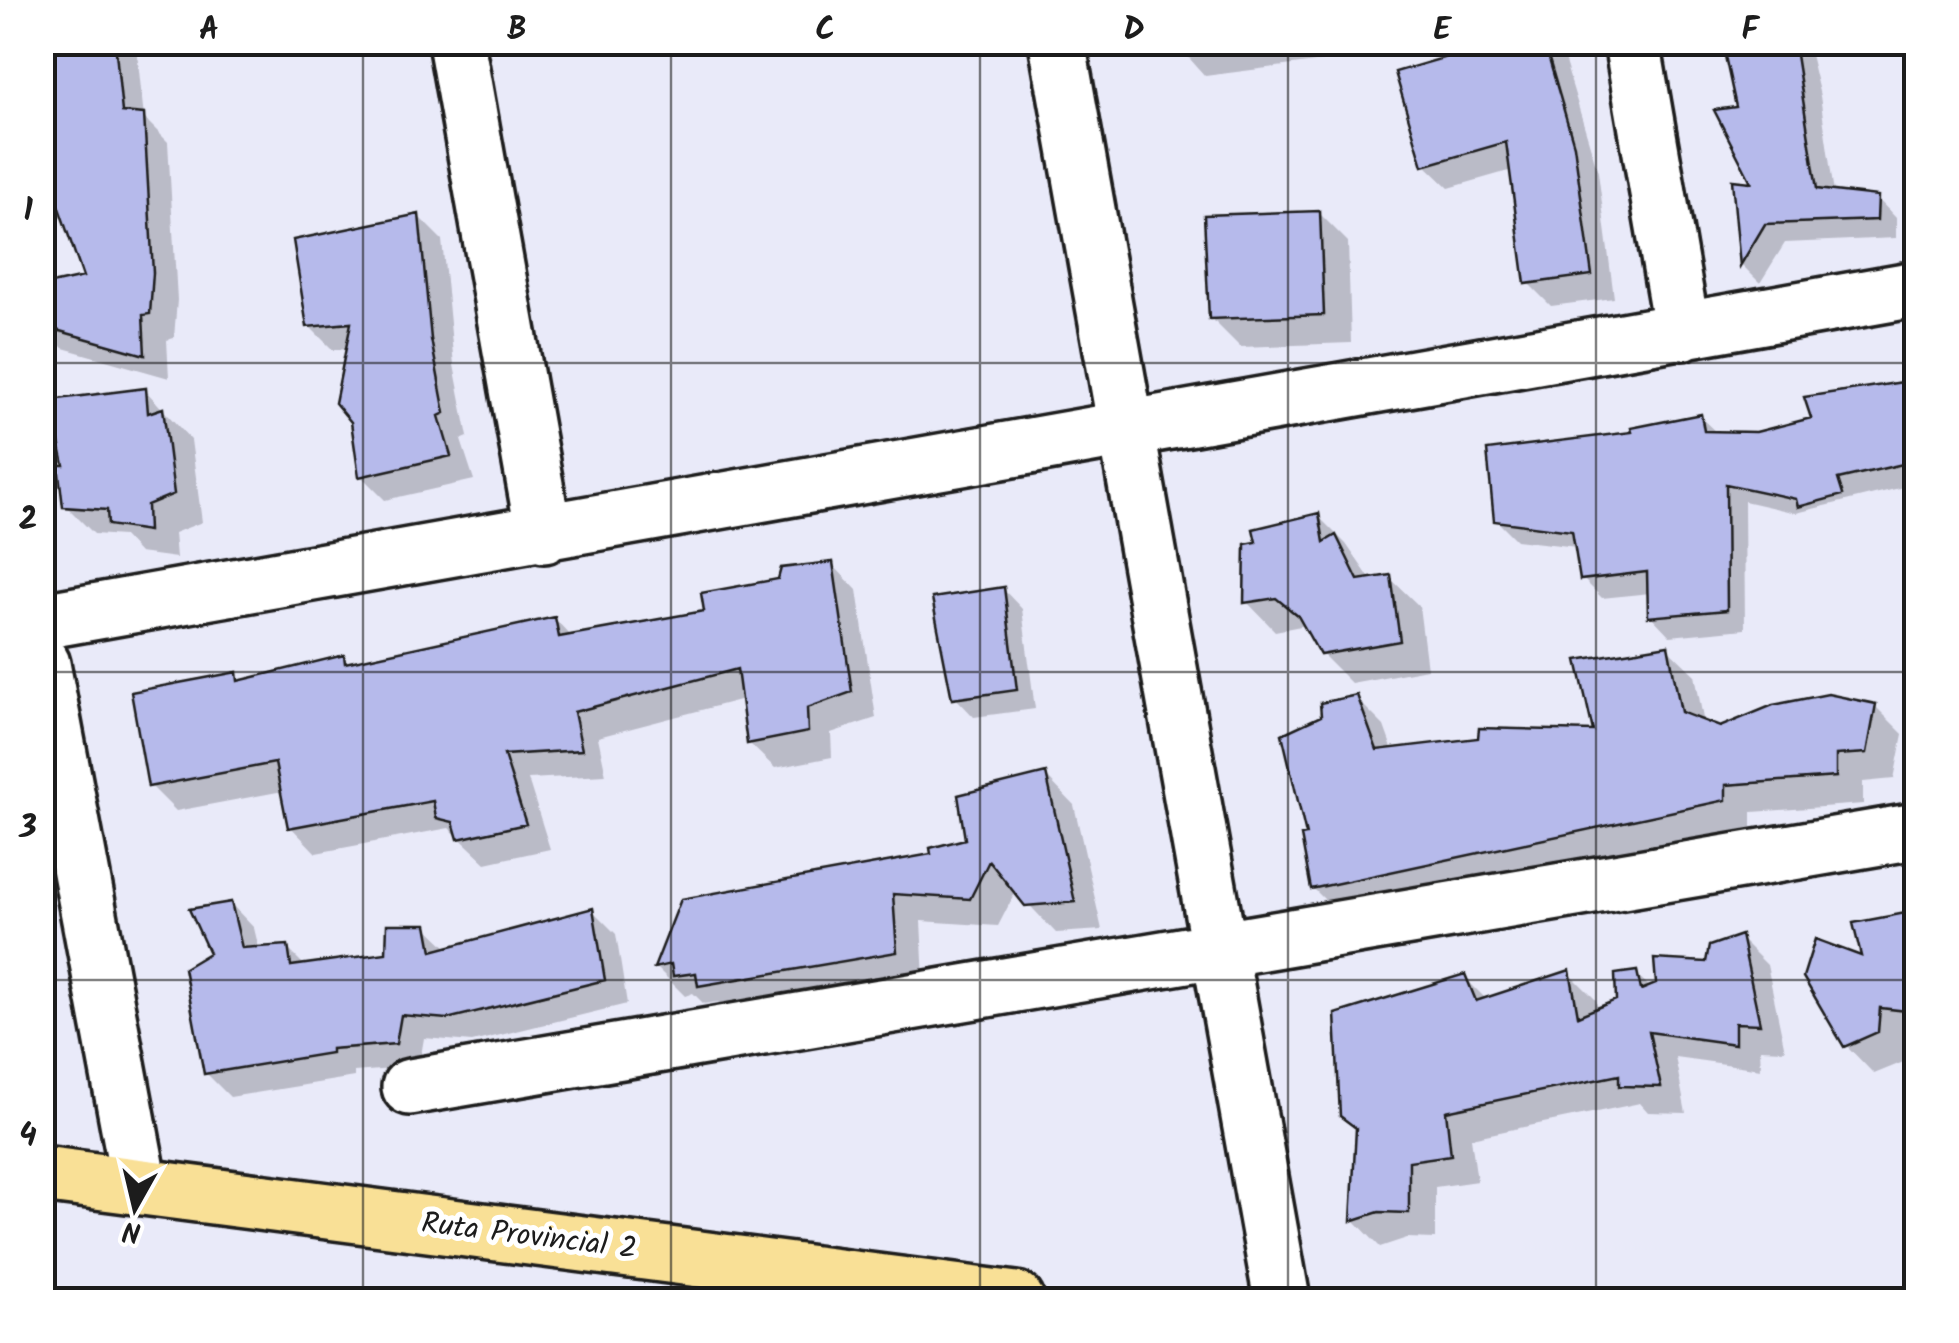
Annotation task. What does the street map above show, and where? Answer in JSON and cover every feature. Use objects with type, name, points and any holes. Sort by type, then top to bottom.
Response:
[{"type":"main road","name":"Ruta Provincial 2","points":[[42,1174],[1016,1300]]},
{"type":"street","points":[[456,42],[544,536]]},
{"type":"street","points":[[1058,42],[1282,1300]]},
{"type":"street","points":[[1632,42],[1682,332]]},
{"type":"street","points":[[42,622],[1916,290]]},
{"type":"street","points":[[42,664],[140,1186]]},
{"type":"street","points":[[410,1087],[1916,831]]},
{"type":"building","points":[[42,42],[115,42],[122,112],[144,114],[153,273],[150,314],[143,315],[145,355],[42,326],[42,286],[83,277],[42,159]]},
{"type":"building","points":[[1498,42],[1544,42],[1574,145],[1592,275],[1525,284],[1506,142],[1423,166],[1395,72]]},
{"type":"building","points":[[1722,42],[1794,42],[1817,189],[1878,196],[1877,220],[1765,224],[1740,266],[1732,180],[1751,182],[1714,110],[1736,107]]},
{"type":"building","points":[[1320,211],[1324,315],[1209,319],[1204,215]]},
{"type":"building","points":[[419,214],[431,339],[445,413],[439,416],[451,456],[359,477],[351,422],[335,403],[351,323],[307,327],[293,240]]},
{"type":"building","points":[[1916,380],[1916,461],[1838,479],[1843,495],[1798,507],[1796,499],[1726,484],[1727,610],[1648,617],[1647,572],[1580,580],[1572,531],[1494,521],[1487,450],[1632,432],[1631,428],[1701,414],[1704,431],[1756,432],[1811,418],[1804,397]]},
{"type":"building","points":[[146,388],[148,413],[163,408],[174,494],[147,505],[148,531],[108,525],[107,510],[63,507],[58,465],[64,465],[50,400]]},
{"type":"building","points":[[1319,513],[1324,542],[1336,535],[1358,580],[1391,575],[1400,641],[1320,655],[1298,616],[1276,598],[1244,603],[1245,544],[1256,542],[1253,529]]},
{"type":"building","points":[[833,562],[852,692],[807,708],[808,732],[747,744],[737,669],[574,712],[582,750],[504,755],[526,824],[458,839],[453,822],[436,818],[433,801],[288,828],[275,763],[148,787],[131,692],[237,672],[238,681],[344,655],[345,663],[555,617],[559,637],[704,611],[701,593],[778,579],[781,568]]},
{"type":"building","points":[[1004,587],[1017,690],[952,699],[932,598]]},
{"type":"building","points":[[1668,645],[1681,712],[1720,727],[1773,705],[1828,694],[1876,704],[1867,753],[1836,755],[1836,777],[1726,785],[1726,800],[1311,889],[1301,836],[1306,835],[1282,734],[1321,716],[1320,703],[1357,695],[1377,750],[1478,738],[1479,728],[1593,731],[1577,660]]},
{"type":"building","points":[[1046,773],[1075,902],[1025,906],[989,861],[970,899],[893,894],[897,952],[698,986],[696,973],[673,976],[671,964],[654,968],[681,899],[931,854],[930,848],[965,839],[958,795]]},
{"type":"building","points":[[231,902],[242,948],[288,945],[291,966],[386,953],[387,924],[427,924],[432,951],[593,908],[605,980],[447,1019],[401,1015],[396,1044],[331,1049],[331,1053],[204,1074],[184,968],[209,953],[189,909]]},
{"type":"building","points":[[1916,911],[1916,1012],[1880,1008],[1878,1032],[1844,1047],[1803,977],[1815,939],[1861,956],[1853,923]]},
{"type":"building","points":[[1741,935],[1760,1024],[1735,1023],[1735,1044],[1649,1032],[1661,1087],[1619,1086],[1619,1075],[1446,1111],[1451,1155],[1409,1161],[1409,1213],[1379,1212],[1351,1221],[1356,1128],[1340,1116],[1335,1014],[1465,974],[1476,1001],[1570,970],[1578,1016],[1616,1000],[1615,974],[1637,971],[1641,990],[1656,984],[1654,959],[1706,962],[1709,946]]}]
